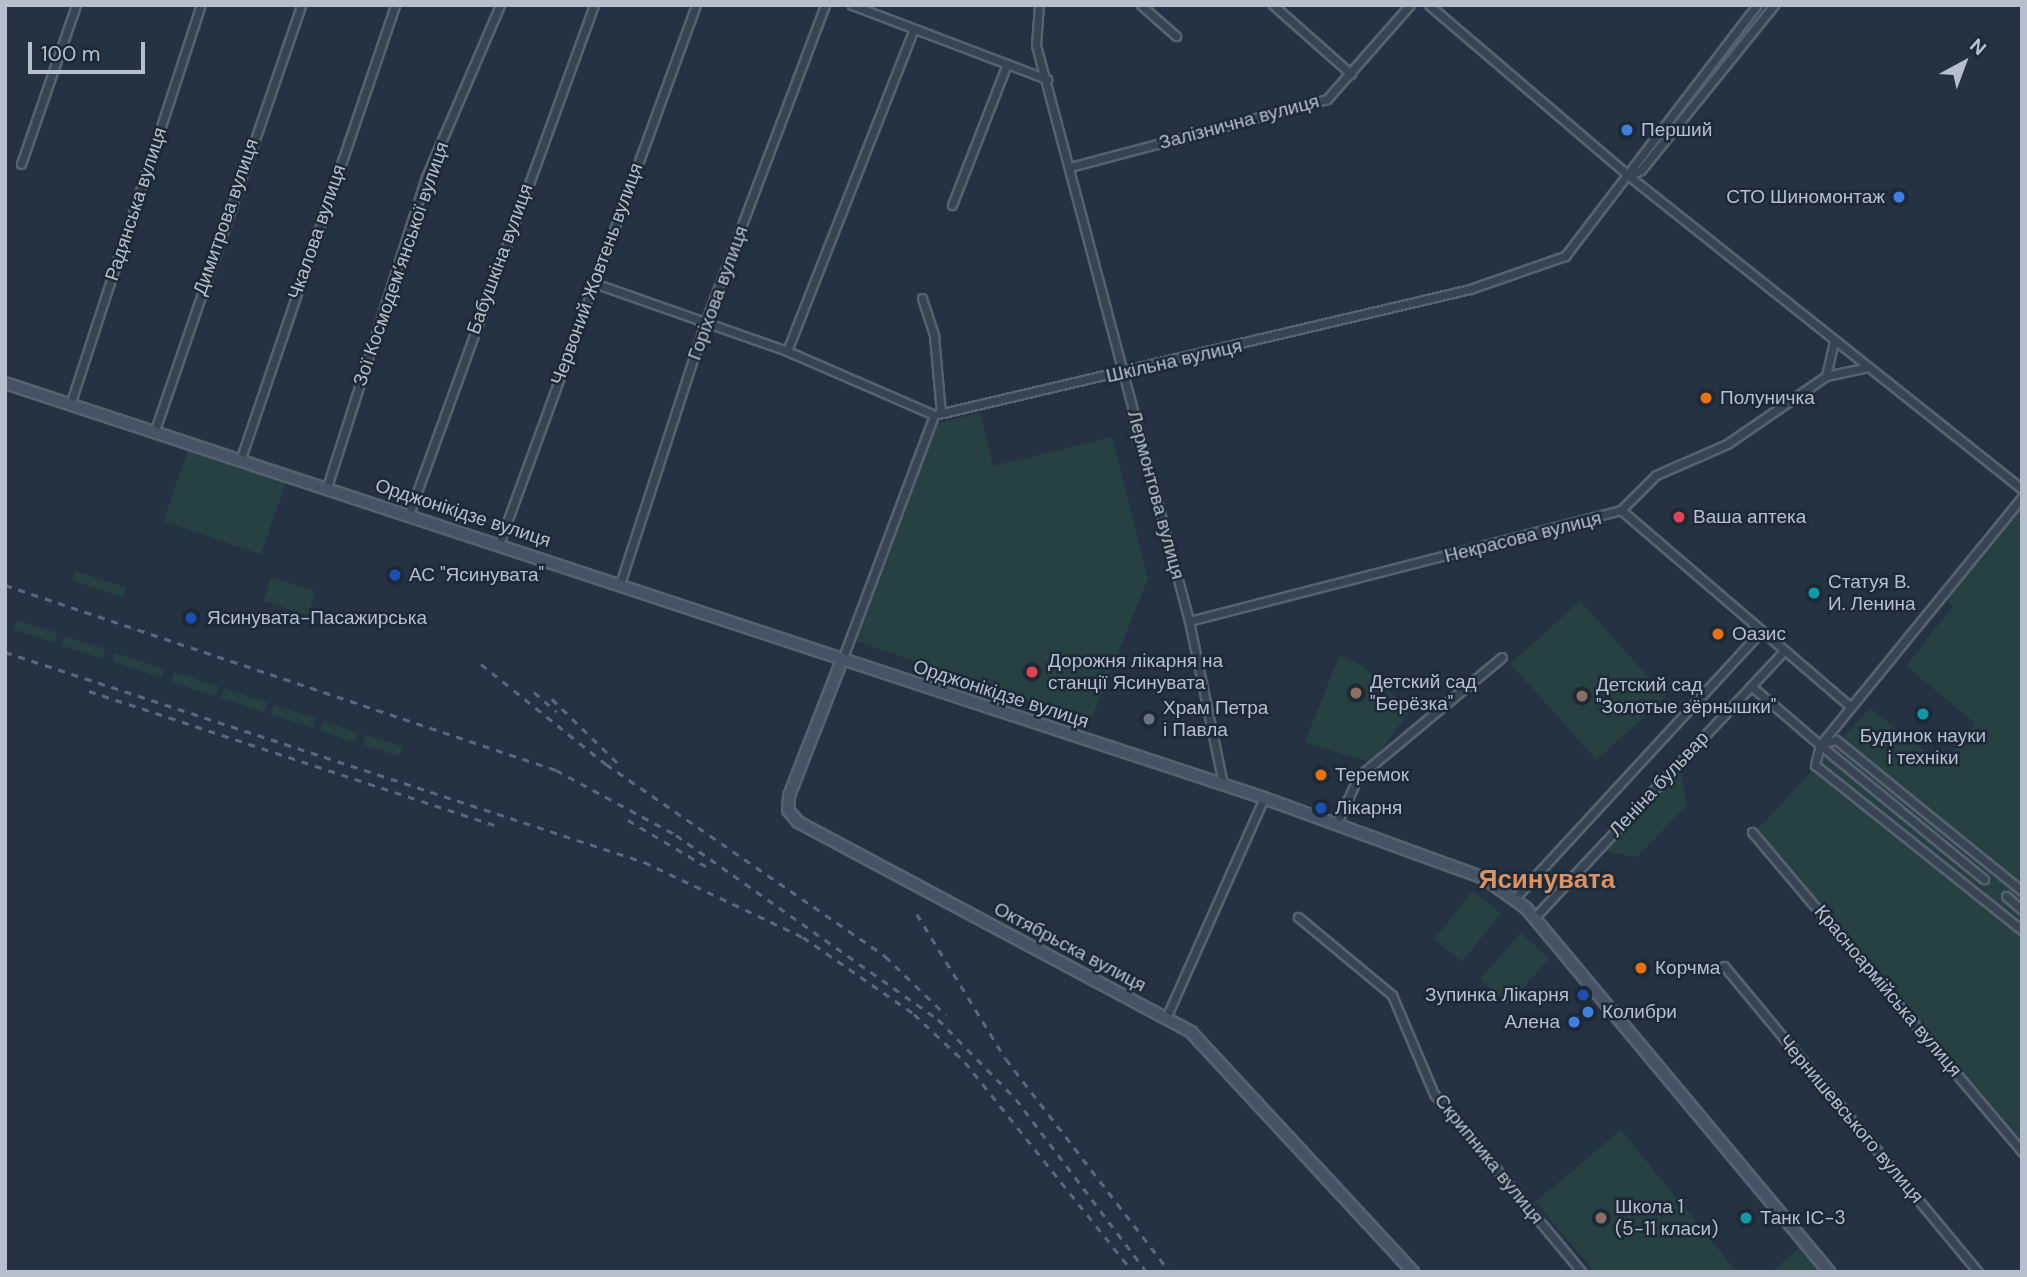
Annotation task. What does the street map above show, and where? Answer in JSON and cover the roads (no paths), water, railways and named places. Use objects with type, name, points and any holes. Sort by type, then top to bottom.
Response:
[{"type":"main road","name":"Орджонікідзе вулиця","points":[[5,383],[241,458],[1454,863],[1515,898],[1534,918],[1829,1272]]},
{"type":"main road","name":"Октябрьска вулиця","points":[[842,660],[789,796],[788,810],[798,822],[1166,1018],[1215,1051],[1413,1272]]},
{"type":"street","points":[[21,164],[76,5]]},
{"type":"street","name":"Радянська вулиця","points":[[71,402],[201,5]]},
{"type":"street","name":"Димитрова вулиця","points":[[155,430],[300,5]]},
{"type":"street","name":"Чкалова вулиця","points":[[241,458],[394,5]]},
{"type":"street","name":"Зої Космодем’янської вулиця","points":[[327,487],[426,177],[500,5]]},
{"type":"street","name":"Бабушкіна вулиця","points":[[409,514],[594,5]]},
{"type":"street","name":"Червоний Жовтень вулиця","points":[[499,544],[696,5]]},
{"type":"street","name":"Горіхова вулиця","points":[[620,584],[706,320],[825,5]]},
{"type":"street","points":[[852,5],[1047,79]]},
{"type":"street","points":[[1141,5],[1176,36]]},
{"type":"street","points":[[1273,5],[1351,74]]},
{"type":"street","name":"Залізнична вулиця","points":[[1070,167],[1327,99],[1410,5]]},
{"type":"street","points":[[1429,5],[1629,176],[2022,489]]},
{"type":"street","name":"Шкільна вулиця","points":[[937,414],[1125,373],[1470,289],[1565,256],[1629,176],[1634,159],[1757,5]]},
{"type":"street","name":"Шкільна вулиця","points":[[1629,176],[1641,170],[1774,5]]},
{"type":"street","name":"Лермонтова вулиця","points":[[1038,6],[1036,45],[1189,621],[1223,784]]},
{"type":"street","points":[[787,351],[914,29]]},
{"type":"street","points":[[952,205],[1007,64]]},
{"type":"street","points":[[594,283],[706,320],[937,414]]},
{"type":"street","points":[[842,660],[937,414],[934,336],[922,298]]},
{"type":"street","points":[[1834,340],[1826,376],[1868,368]]},
{"type":"street","name":"Некрасова вулиця","points":[[1189,621],[1621,510],[1656,474],[1727,444],[1826,376]]},
{"type":"street","points":[[2022,497],[1850,706],[1820,745],[1815,765],[2022,930]]},
{"type":"street","points":[[1621,510],[1850,706]]},
{"type":"street","name":"Леніна бульвар","points":[[1515,898],[1762,630]]},
{"type":"street","name":"Леніна бульвар","points":[[1534,918],[1785,650]]},
{"type":"street","points":[[1337,823],[1358,777],[1502,657]]},
{"type":"street","points":[[1751,686],[1984,879]]},
{"type":"street","points":[[1820,745],[1836,740],[2022,891]]},
{"type":"street","points":[[1166,1018],[1264,798]]},
{"type":"street","name":"Красноармійська вулиця","points":[[1752,832],[2022,1152]]},
{"type":"street","points":[[2006,896],[2022,910]]},
{"type":"street","name":"Скрипника вулиця","points":[[1297,917],[1392,995],[1434,1094],[1582,1272]]},
{"type":"street","name":"Чернишевського вулиця","points":[[1724,966],[1978,1272]]},
{"type":"railway","points":[[5,585],[556,770],[676,835],[938,1019],[1016,1099],[1147,1272]]},
{"type":"railway","points":[[5,652],[644,862],[803,937],[914,1014],[965,1062],[1133,1272]]},
{"type":"railway","points":[[481,664],[606,764],[885,956],[946,1015]]},
{"type":"railway","points":[[89,691],[498,826]]},
{"type":"railway","points":[[534,692],[557,712]]},
{"type":"railway","points":[[552,699],[622,767]]},
{"type":"railway","points":[[628,820],[709,868]]},
{"type":"railway","points":[[917,914],[1006,1059],[1170,1272]]},
{"type":"place","name":"Перший","points":[[1627,130]]},
{"type":"place","name":"СТО Шиномонтаж","points":[[1899,197]]},
{"type":"place","name":"Полуничка","points":[[1706,398]]},
{"type":"place","name":"Ваша аптека","points":[[1679,517]]},
{"type":"place","name":"АС \"Ясинувата\"","points":[[395,575]]},
{"type":"place","name":"Статуя В. И. Ленина","points":[[1814,593]]},
{"type":"place","name":"Ясинувата-Пасажирська","points":[[191,618]]},
{"type":"place","name":"Оазис","points":[[1718,634]]},
{"type":"place","name":"Дорожня лікарня на станції Ясинувата","points":[[1032,672]]},
{"type":"place","name":"Детский сад \"Берёзка\"","points":[[1356,693]]},
{"type":"place","name":"Детский сад \"Золотые зёрнышки\"","points":[[1582,696]]},
{"type":"place","name":"Будинок науки і техніки","points":[[1923,714]]},
{"type":"place","name":"Храм Петра і Павла","points":[[1149,719]]},
{"type":"place","name":"Теремок","points":[[1321,775]]},
{"type":"place","name":"Лікарня","points":[[1321,808]]},
{"type":"place","name":"Корчма","points":[[1641,968]]},
{"type":"place","name":"Зупинка Лікарня","points":[[1583,995]]},
{"type":"place","name":"Колибри","points":[[1588,1012]]},
{"type":"place","name":"Алена","points":[[1574,1022]]},
{"type":"place","name":"Школа 1 (5-11 класи)","points":[[1601,1218]]},
{"type":"place","name":"Танк ІС-3","points":[[1746,1218]]},
{"type":"district","name":"Ясинувата","points":[[1547,880]]}]
